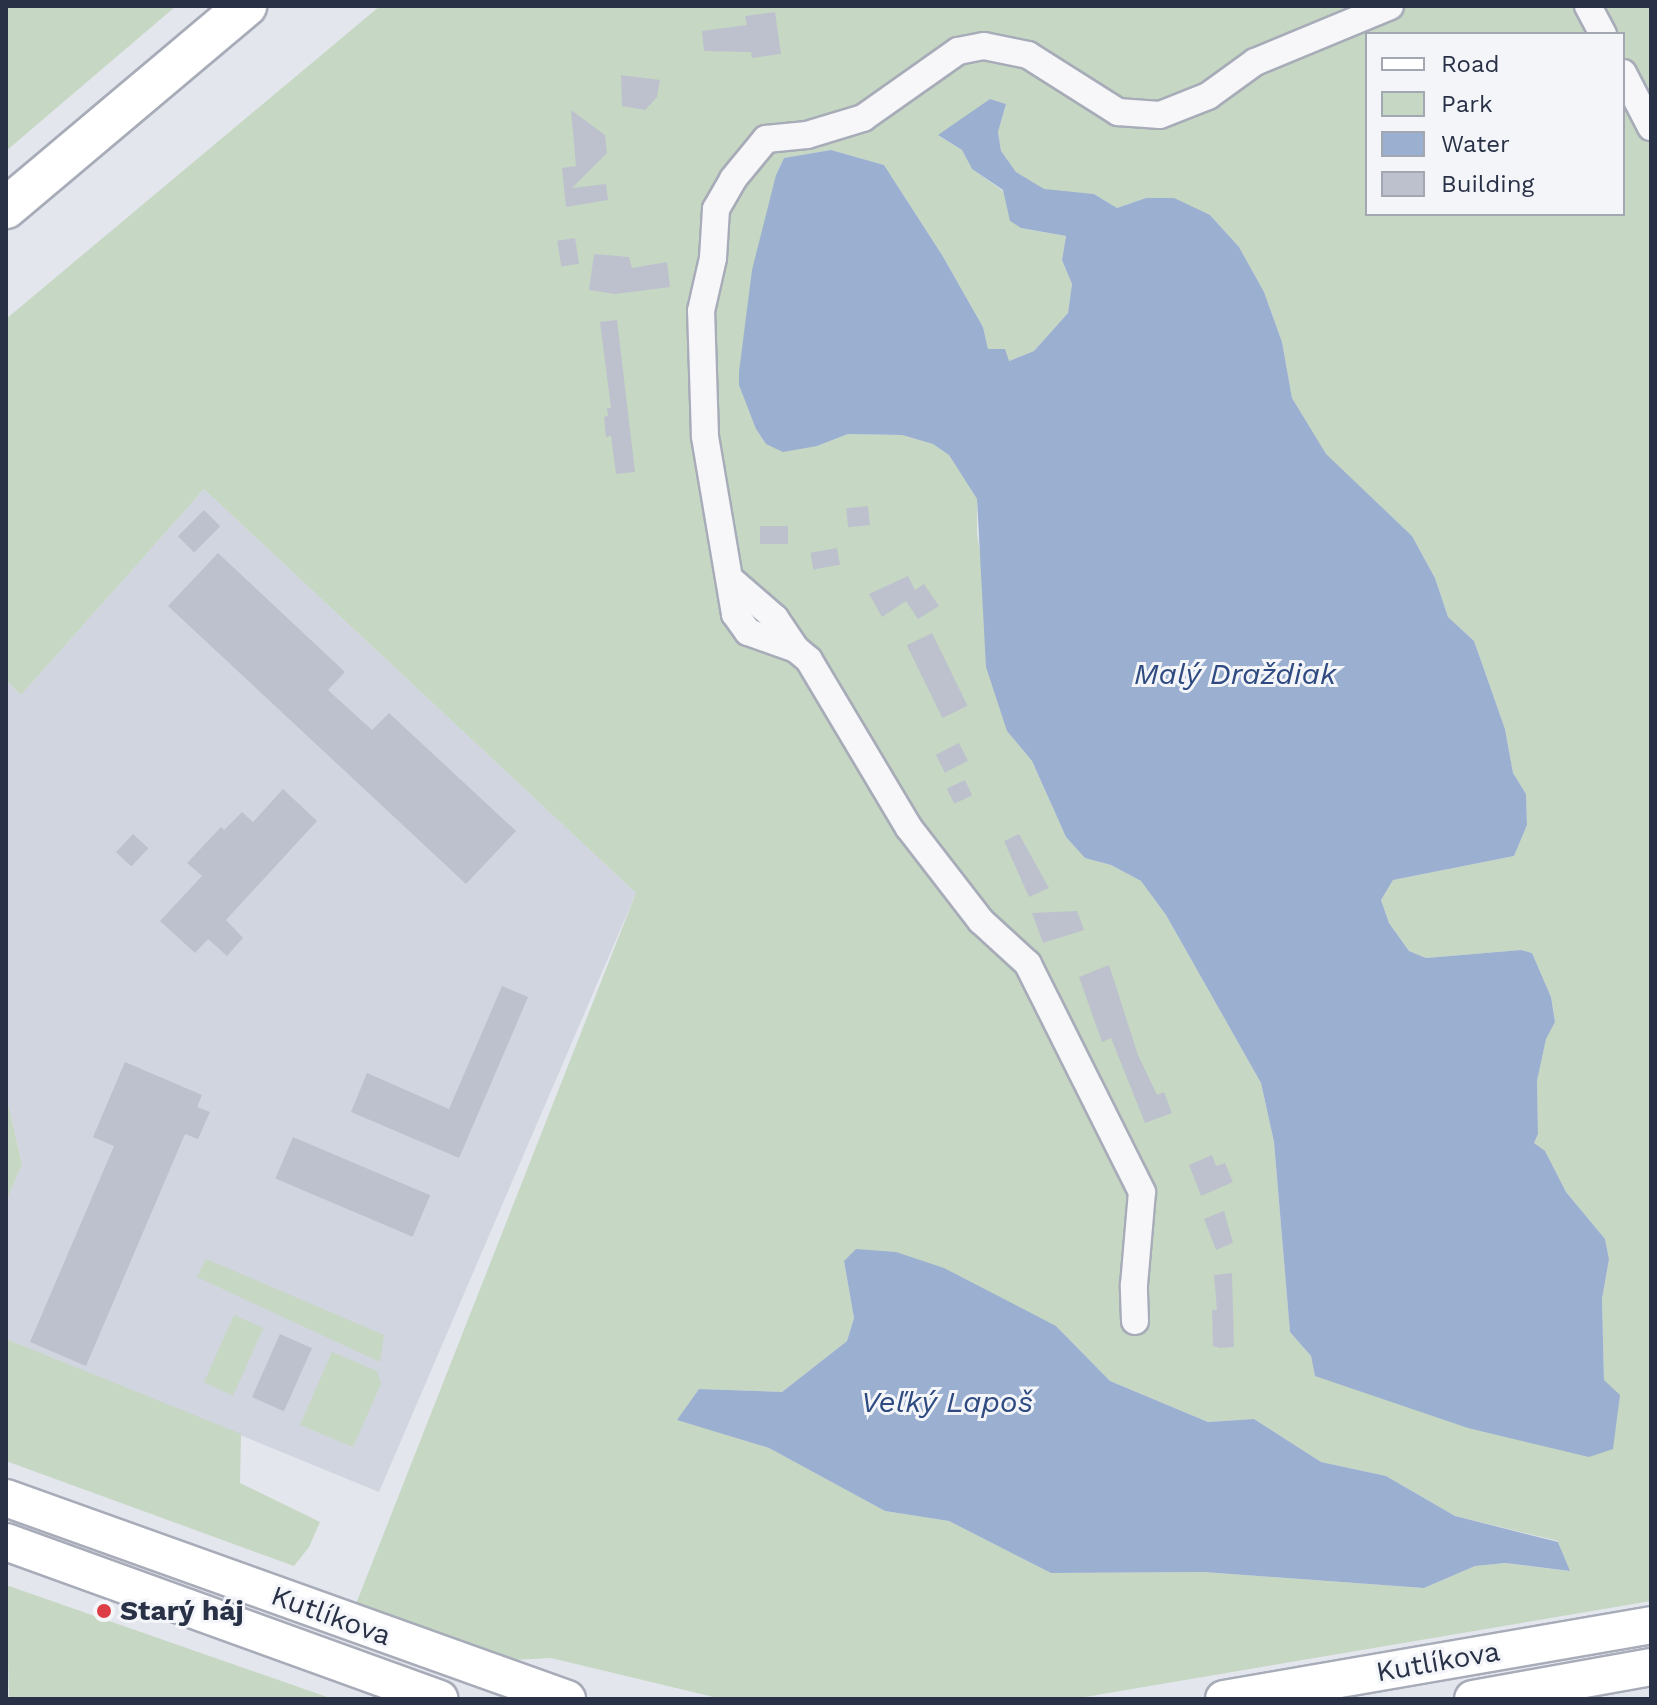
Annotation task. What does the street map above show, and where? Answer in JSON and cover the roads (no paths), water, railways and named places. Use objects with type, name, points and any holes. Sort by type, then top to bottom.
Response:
[{"type":"main road","points":[[6,176],[205,6]]},
{"type":"main road","points":[[6,208],[246,6]]},
{"type":"main road","name":"Kutlíkova","points":[[6,1498],[567,1699]]},
{"type":"main road","name":"Kutlíkova","points":[[6,1542],[439,1699]]},
{"type":"main road","name":"Kutlíkova","points":[[1224,1699],[1651,1625]]},
{"type":"main road","name":"Kutlíkova","points":[[1473,1699],[1651,1667]]},
{"type":"street","points":[[1135,1321],[1134,1285],[1142,1192],[1028,964],[981,921],[909,828],[824,680],[796,649],[748,632],[735,614],[705,436],[701,311],[713,258],[716,209],[733,179],[766,139],[807,135],[863,118],[958,51],[984,46],[1028,55],[1118,112],[1160,115],[1208,96],[1255,62],[1390,6]]},
{"type":"street","points":[[1588,6],[1602,32]]},
{"type":"street","points":[[1625,77],[1651,127]]},
{"type":"water","name":"Malý Draždiak","points":[[990,99],[1006,104],[998,132],[1001,151],[1016,172],[1044,189],[1094,194],[1117,208],[1146,198],[1174,198],[1210,215],[1239,247],[1264,292],[1282,342],[1292,398],[1326,454],[1412,536],[1435,578],[1448,617],[1474,641],[1505,729],[1513,773],[1526,794],[1527,825],[1514,856],[1393,880],[1381,900],[1389,923],[1409,951],[1426,958],[1521,950],[1532,953],[1551,997],[1555,1022],[1546,1039],[1537,1081],[1538,1134],[1534,1143],[1545,1151],[1566,1192],[1605,1239],[1609,1259],[1602,1299],[1604,1380],[1620,1395],[1613,1449],[1589,1457],[1468,1428],[1315,1376],[1311,1356],[1290,1332],[1274,1142],[1261,1083],[1166,915],[1141,881],[1111,865],[1085,858],[1066,837],[1032,761],[1007,731],[986,667],[977,499],[949,455],[933,444],[902,435],[848,434],[817,446],[783,452],[766,444],[756,429],[739,385],[739,372],[752,270],[776,175],[784,158],[831,150],[884,165],[942,255],[983,327],[988,349],[1005,349],[1009,361],[1034,351],[1068,313],[1072,284],[1062,260],[1066,236],[1021,228],[1010,221],[1003,190],[972,169],[962,150],[938,135]]},
{"type":"water","name":"Veľký Lapoš","points":[[856,1249],[896,1252],[944,1268],[1056,1326],[1110,1381],[1208,1422],[1254,1419],[1321,1462],[1386,1476],[1455,1516],[1558,1542],[1570,1571],[1505,1563],[1475,1566],[1424,1588],[1204,1572],[1051,1573],[949,1521],[885,1511],[769,1448],[677,1420],[699,1389],[782,1392],[847,1341],[854,1318],[844,1261]]},
{"type":"place","name":"Starý háj","points":[[104,1611]]}]
